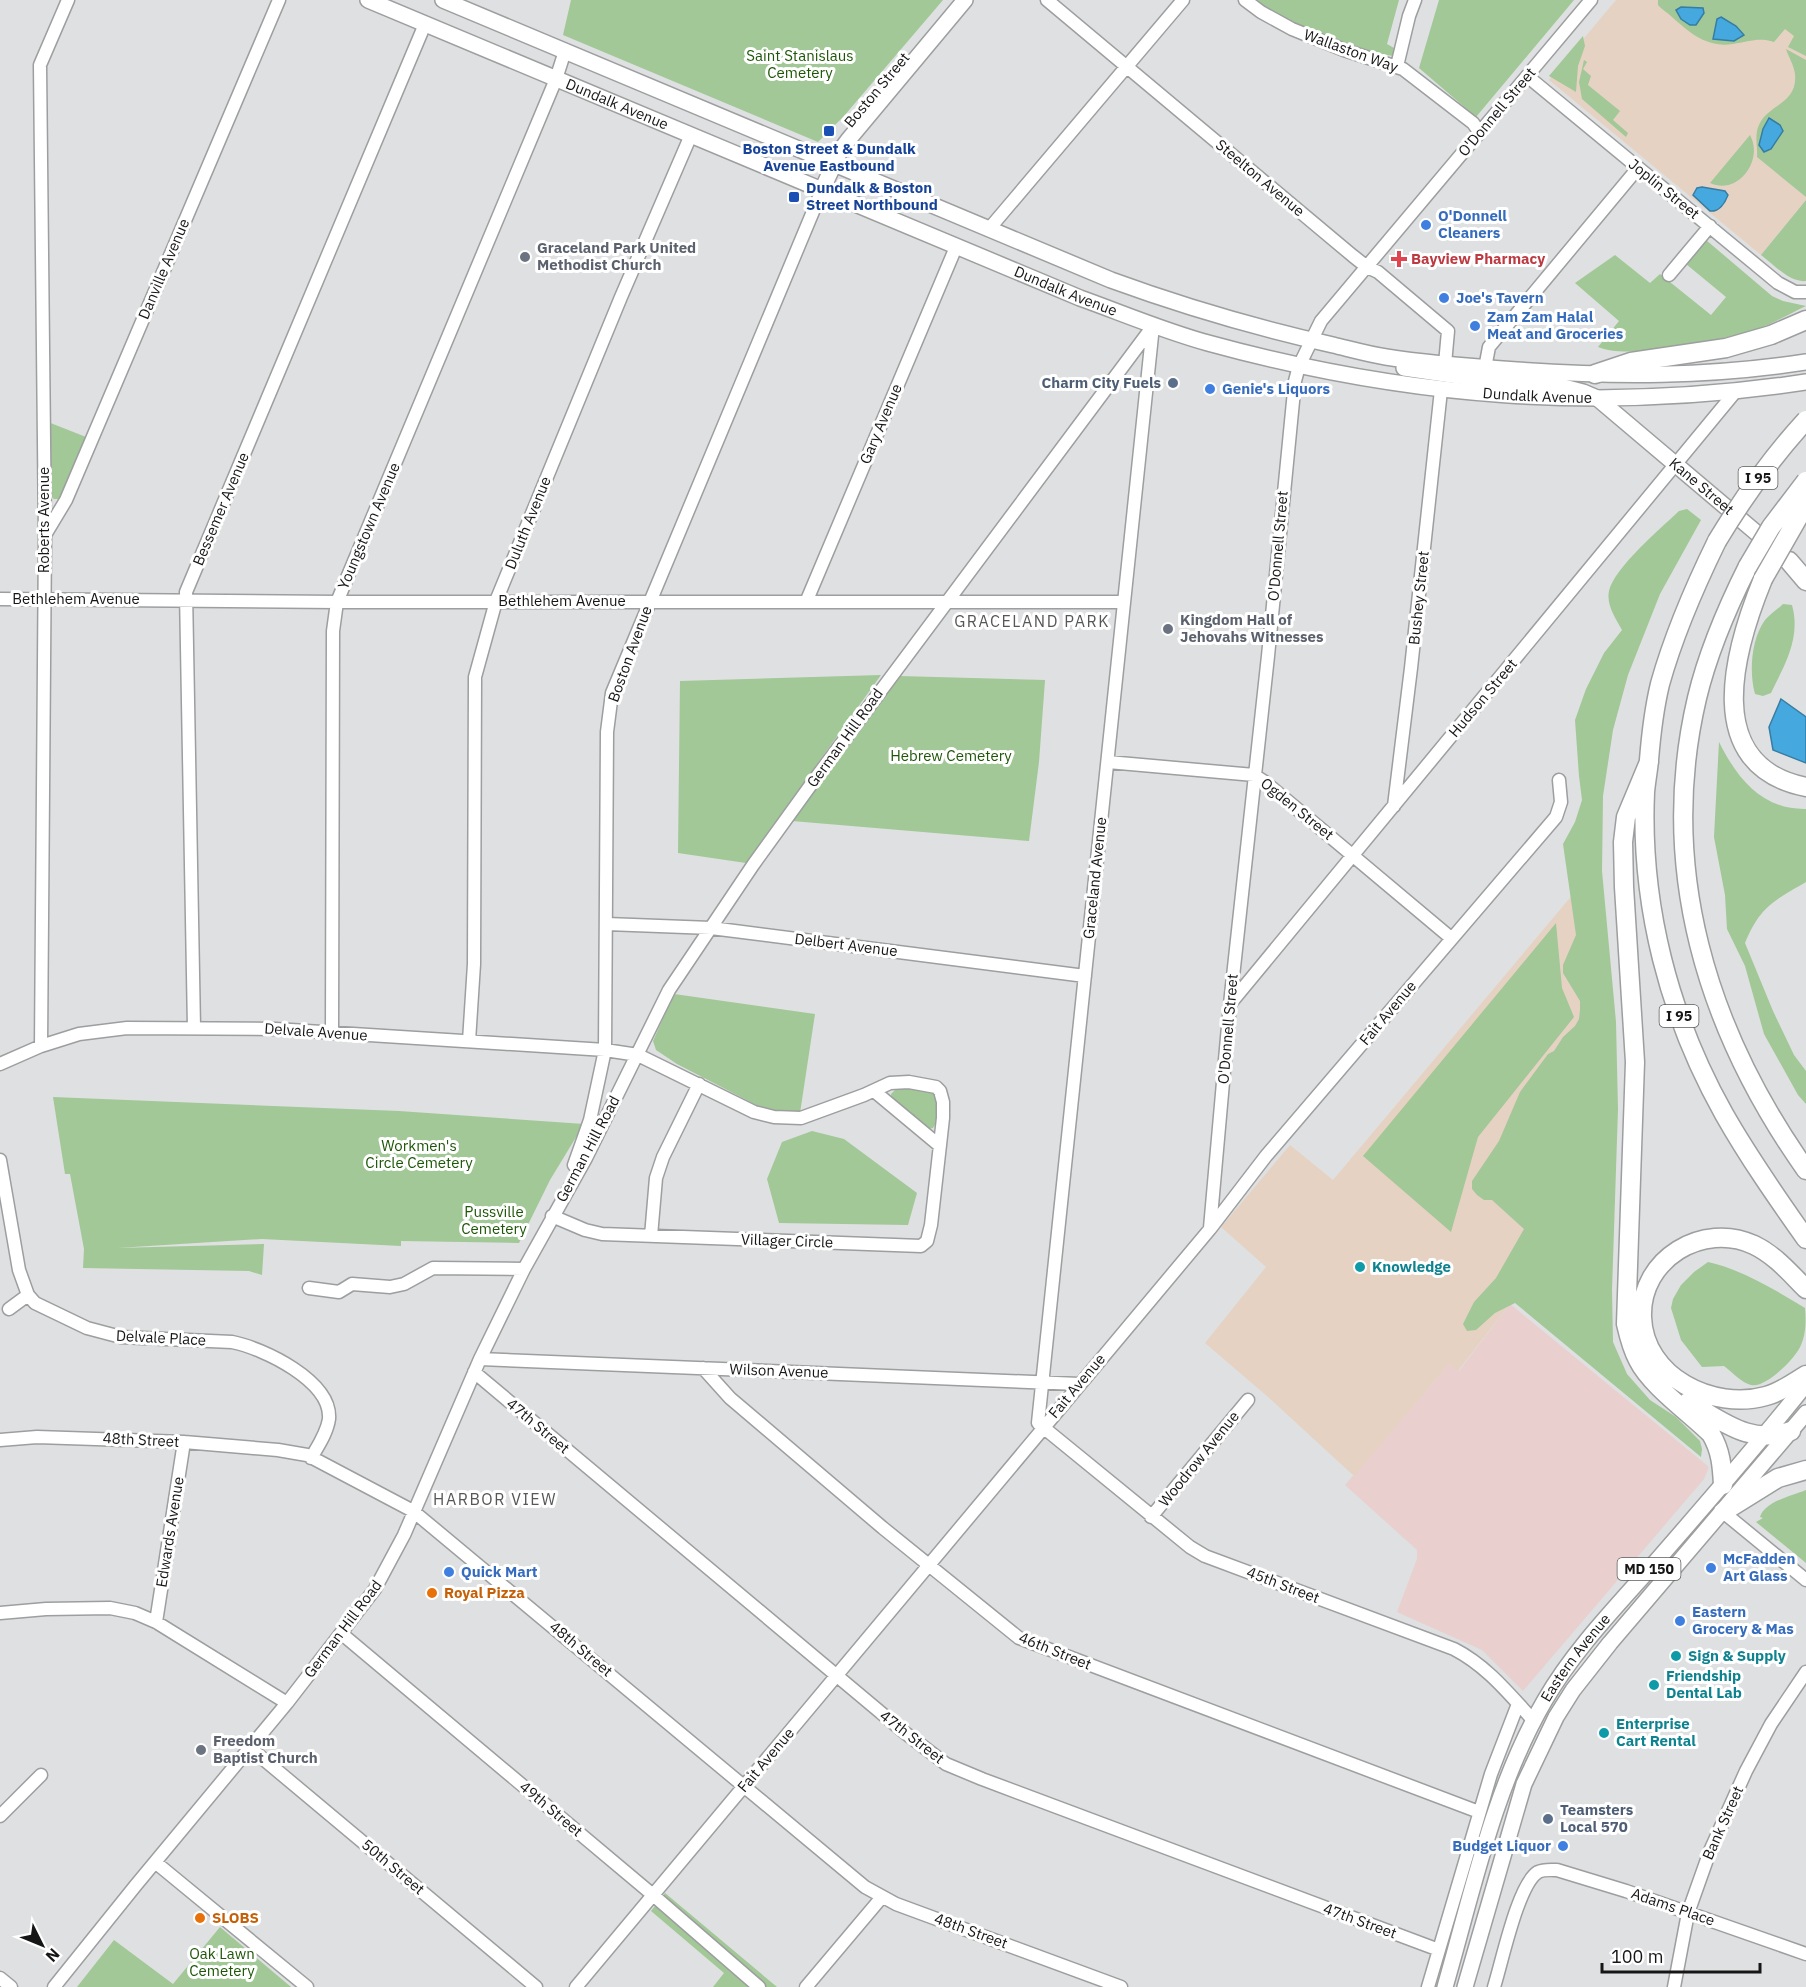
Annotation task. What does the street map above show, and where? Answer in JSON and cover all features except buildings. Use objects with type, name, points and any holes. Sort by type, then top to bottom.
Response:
[{"type":"highway","points":[[1594,375],[1632,362],[1726,348],[1771,335],[1806,320]]},
{"type":"highway","name":"I 95","points":[[1806,420],[1746,495],[1716,541],[1694,587],[1676,633],[1660,687],[1650,735],[1645,790],[1648,887],[1665,975],[1680,1020],[1723,1113],[1756,1169],[1806,1239]]},
{"type":"highway","name":"I 95","points":[[1806,481],[1771,526],[1748,566],[1729,604],[1710,654],[1697,698],[1689,745],[1684,795],[1683,840],[1695,930],[1703,964],[1718,1008],[1758,1094],[1806,1170]]},
{"type":"highway","points":[[1806,504],[1763,579],[1750,610],[1736,670],[1734,721],[1739,737],[1759,766],[1788,783],[1806,787]]},
{"type":"highway","points":[[1789,561],[1806,581]]},
{"type":"highway","points":[[1649,762],[1626,817],[1623,842],[1635,1062],[1626,1324],[1631,1344],[1647,1375],[1711,1434],[1722,1462],[1723,1485]]},
{"type":"highway","points":[[1736,1049],[1806,1151]]},
{"type":"highway","points":[[1806,1289],[1768,1253],[1754,1245],[1723,1237],[1705,1238],[1676,1251],[1661,1265],[1644,1297],[1642,1317],[1646,1337],[1660,1364],[1686,1386],[1703,1394],[1725,1399],[1746,1400],[1783,1390],[1806,1375]]},
{"type":"highway","points":[[1660,1387],[1748,1434],[1776,1437],[1791,1431]]},
{"type":"highway","points":[[1723,1512],[1778,1478],[1806,1470]]},
{"type":"main road","name":"Dundalk Avenue","points":[[368,0],[956,247],[1154,326],[1209,343],[1335,373],[1441,390],[1510,397],[1597,398],[1736,392],[1806,382]]},
{"type":"main road","name":"Dundalk Avenue","points":[[443,0],[468,4],[565,51],[1111,280],[1166,300],[1260,329],[1386,357],[1485,368],[1594,375],[1707,374],[1806,362]]},
{"type":"main road","name":"Boston Street","points":[[822,190],[828,162],[841,133],[954,0]]},
{"type":"main road","name":"Boston Street","points":[[828,162],[965,0]]},
{"type":"main road","points":[[1386,357],[1405,369],[1486,380],[1552,384],[1597,398]]},
{"type":"main road","name":"Kane Street","points":[[1597,398],[1806,575]]},
{"type":"main road","name":"Eastern Avenue","points":[[1445,1987],[1492,1822],[1505,1785],[1552,1687],[1597,1628],[1723,1485],[1806,1384]]},
{"type":"main road","name":"Eastern Avenue","points":[[1465,1987],[1513,1816],[1532,1765],[1556,1717],[1573,1690],[1605,1650],[1806,1413]]},
{"type":"main road","points":[[1556,1717],[1551,1706],[1577,1666],[1577,1655]]},
{"type":"main road","points":[[1513,1816],[1516,1786],[1539,1731],[1534,1721]]},
{"type":"street","name":"Roberts Avenue","points":[[41,1046],[45,536],[40,65],[68,0]]},
{"type":"street","name":"Danville Avenue","points":[[45,536],[66,500],[279,0]]},
{"type":"street","name":"Steelton Avenue","points":[[1047,0],[1366,267],[1378,272],[1448,331],[1445,364]]},
{"type":"street","points":[[989,229],[1183,0]]},
{"type":"street","name":"Wallaston Way","points":[[1245,0],[1261,12],[1292,29],[1344,50],[1403,69],[1473,123],[1480,133]]},
{"type":"street","points":[[1397,66],[1415,0]]},
{"type":"street","name":"O'Donnell Street","points":[[1210,1229],[1230,1004],[1268,656],[1286,463],[1295,381],[1299,366],[1321,321],[1591,0]]},
{"type":"street","name":"Bessemer Avenue","points":[[194,1028],[186,592],[425,24]]},
{"type":"street","name":"Youngstown Avenue","points":[[332,1033],[333,631],[337,602],[556,79],[565,51]]},
{"type":"street","name":"Joplin Street","points":[[1527,76],[1778,283],[1795,292],[1806,292]]},
{"type":"street","name":"Duluth Avenue","points":[[470,1041],[474,964],[475,677],[496,601],[617,307],[691,135]]},
{"type":"street","points":[[1485,368],[1489,347],[1638,168]]},
{"type":"street","name":"Boston Avenue","points":[[552,1216],[587,1132],[605,1050],[607,732],[610,706],[618,677],[822,190]]},
{"type":"street","points":[[1669,275],[1710,226]]},
{"type":"street","name":"Gary Avenue","points":[[807,600],[956,247]]},
{"type":"street","name":"German Hill Road","points":[[54,1987],[287,1703],[375,1589],[393,1556],[474,1372],[524,1269],[586,1158],[669,990],[812,784],[1154,326]]},
{"type":"street","name":"Graceland Avenue","points":[[1043,1427],[1038,1423],[1042,1383],[1154,326]]},
{"type":"street","points":[[1130,358],[1151,361]]},
{"type":"street","name":"Bushey Street","points":[[1394,806],[1441,390]]},
{"type":"street","name":"Hudson Street","points":[[1230,1004],[1736,392]]},
{"type":"street","name":"Bethlehem Avenue","points":[[0,599],[337,602],[807,600],[1125,602]]},
{"type":"street","name":"Ogden Street","points":[[1108,762],[1254,775],[1451,938]]},
{"type":"street","name":"Fait Avenue","points":[[576,1987],[1210,1229],[1266,1156],[1556,817],[1561,802],[1559,780]]},
{"type":"street","name":"Delbert Avenue","points":[[607,924],[711,928],[1085,976]]},
{"type":"street","name":"Delvale Avenue","points":[[0,1064],[41,1046],[79,1034],[101,1030],[194,1028],[275,1029],[605,1050],[638,1055]]},
{"type":"street","name":"Villager Circle","points":[[552,1216],[585,1230],[602,1234],[921,1246],[927,1241],[932,1225],[943,1102],[940,1091],[936,1087],[898,1082],[801,1118],[774,1118],[754,1112],[638,1055]]},
{"type":"street","points":[[651,1236],[656,1178],[663,1157],[699,1084]]},
{"type":"street","points":[[874,1091],[940,1146]]},
{"type":"street","points":[[0,1160],[19,1270],[28,1295],[9,1309]]},
{"type":"street","points":[[309,1288],[339,1292],[352,1284],[390,1287],[404,1284],[433,1268],[524,1269]]},
{"type":"street","name":"Delvale Place","points":[[28,1295],[35,1303],[59,1316],[103,1334],[136,1339],[232,1342],[267,1354],[308,1379],[324,1397],[329,1417],[327,1427],[311,1458]]},
{"type":"street","name":"Wilson Avenue","points":[[480,1359],[1079,1384]]},
{"type":"street","name":"46th Street","points":[[703,1368],[730,1398],[1008,1630],[1032,1644],[1479,1812]]},
{"type":"street","name":"47th Street","points":[[474,1372],[934,1756],[955,1768],[1439,1950]]},
{"type":"street","name":"Woodrow Avenue","points":[[1151,1517],[1248,1400]]},
{"type":"street","name":"45th Street","points":[[1043,1427],[1178,1539],[1205,1556],[1462,1653],[1490,1673],[1534,1721]]},
{"type":"street","name":"48th Street","points":[[0,1440],[37,1437],[184,1442],[278,1450],[307,1455],[413,1511],[852,1876],[882,1897],[1121,1987]]},
{"type":"street","name":"Edwards Avenue","points":[[156,1622],[184,1442]]},
{"type":"street","points":[[1723,1512],[1806,1580]]},
{"type":"street","points":[[0,1613],[46,1609],[110,1608],[135,1613],[156,1622],[287,1703]]},
{"type":"street","name":"49th Street","points":[[342,1634],[759,1987]]},
{"type":"street","name":"Bank Street","points":[[1674,1987],[1688,1913],[1710,1851],[1746,1771],[1771,1724],[1806,1672]]},
{"type":"street","points":[[1428,1987],[1491,1774],[1518,1704]]},
{"type":"street","name":"50th Street","points":[[249,1747],[536,1987]]},
{"type":"street","points":[[0,1816],[41,1775]]},
{"type":"street","points":[[155,1862],[307,1987]]},
{"type":"street","name":"Adams Place","points":[[1494,1987],[1523,1891],[1538,1872],[1557,1869],[1806,1954]]},
{"type":"street","points":[[806,1987],[882,1897]]},
{"type":"street","points":[[0,1978],[11,1987]]},
{"type":"shaded area","points":[[1616,0],[1806,0],[1806,200],[1761,255],[1549,80]]},
{"type":"shaded area","points":[[1574,893],[1609,1035],[1531,1225],[1510,1304],[1458,1371],[1449,1364],[1354,1476],[1205,1343],[1266,1267],[1221,1227],[1290,1145],[1333,1180]]},
{"type":"shaded area","points":[[1510,1304],[1709,1467],[1704,1479],[1523,1691],[1482,1650],[1397,1612],[1417,1559],[1417,1550],[1345,1485],[1449,1364],[1459,1371]]},
{"type":"green space","name":"Saint Stanislaus Cemetery","points":[[571,0],[943,0],[844,116],[818,142],[563,35]]},
{"type":"green space","points":[[1254,0],[1399,0],[1387,44],[1394,48],[1393,56],[1376,53],[1307,30]]},
{"type":"green space","points":[[1439,0],[1574,0],[1476,117],[1419,68]]},
{"type":"green space","points":[[1658,0],[1806,0],[1806,56],[1788,47],[1794,36],[1785,29],[1774,42],[1758,40],[1724,45],[1707,41],[1692,34],[1658,5]]},
{"type":"green space","points":[[1583,36],[1585,46],[1578,66],[1576,92],[1549,76]]},
{"type":"green space","points":[[1786,49],[1806,60],[1806,197],[1757,157],[1756,137],[1759,125],[1769,112],[1787,98],[1795,84],[1795,74]]},
{"type":"green space","points":[[1584,60],[1587,62],[1583,69],[1591,76],[1588,85],[1620,111],[1613,120],[1628,133],[1626,137],[1582,99],[1579,82]]},
{"type":"green space","points":[[1750,135],[1754,155],[1746,173],[1739,180],[1730,184],[1720,186],[1710,183]]},
{"type":"green space","points":[[1806,200],[1806,281],[1800,281],[1782,272],[1761,255]]},
{"type":"green space","points":[[1706,240],[1772,296],[1806,306],[1760,328],[1702,343],[1632,351],[1613,351],[1598,347],[1619,321],[1575,283],[1615,255],[1650,283],[1660,274],[1711,315],[1726,297],[1686,264]]},
{"type":"green space","points":[[48,422],[86,437],[59,499],[54,499],[48,494]]},
{"type":"green space","points":[[1687,509],[1701,520],[1660,594],[1628,675],[1613,730],[1603,796],[1602,871],[1616,1022],[1618,1109],[1612,1290],[1613,1342],[1627,1374],[1650,1400],[1676,1417],[1700,1441],[1701,1457],[1515,1303],[1495,1313],[1476,1330],[1467,1331],[1463,1324],[1474,1302],[1496,1278],[1524,1229],[1492,1200],[1484,1200],[1477,1195],[1472,1189],[1472,1181],[1499,1141],[1520,1092],[1548,1054],[1554,1051],[1579,1019],[1580,1001],[1563,973],[1563,965],[1576,935],[1563,844],[1575,822],[1582,800],[1575,720],[1586,689],[1604,653],[1622,630],[1610,607],[1609,591],[1620,571],[1639,549],[1679,511]]},
{"type":"green space","points":[[1783,604],[1792,605],[1794,617],[1790,650],[1771,693],[1763,696],[1755,694],[1752,676],[1754,646],[1765,620]]},
{"type":"green space","points":[[881,675],[746,863],[678,853],[680,681]]},
{"type":"green space","name":"Hebrew Cemetery","points":[[899,676],[1045,680],[1039,762],[1029,841],[792,821]]},
{"type":"green space","points":[[1719,742],[1734,768],[1764,798],[1790,808],[1806,809],[1806,882],[1785,894],[1762,913],[1745,943],[1773,1011],[1794,1055],[1806,1071],[1806,1104],[1798,1095],[1764,1034],[1745,966],[1727,929],[1725,895],[1714,837]]},
{"type":"green space","points":[[1556,923],[1562,988],[1574,1017],[1478,1137],[1451,1232],[1363,1156]]},
{"type":"green space","points":[[674,994],[815,1014],[800,1113],[766,1110],[677,1064],[656,1050],[653,1041]]},
{"type":"green space","points":[[919,1088],[933,1092],[937,1099],[936,1123],[933,1128],[927,1129],[892,1101],[891,1094],[896,1089]]},
{"type":"green space","points":[[53,1097],[399,1111],[584,1124],[550,1180],[519,1243],[401,1241],[401,1246],[262,1239],[117,1248],[264,1244],[262,1275],[249,1271],[83,1268],[84,1249],[70,1174],[65,1174]]},
{"type":"green space","points":[[812,1131],[844,1139],[917,1193],[908,1225],[779,1223],[767,1179],[782,1142]]},
{"type":"green space","points":[[1708,1262],[1746,1275],[1805,1308],[1803,1341],[1798,1351],[1772,1378],[1757,1385],[1751,1385],[1724,1366],[1702,1367],[1681,1340],[1671,1308],[1673,1299],[1681,1285]]},
{"type":"green space","points":[[1806,1490],[1806,1563],[1756,1522],[1763,1518],[1760,1517],[1763,1511],[1773,1503]]},
{"type":"green space","points":[[665,1893],[777,1987],[713,1987],[724,1973],[651,1911]]},
{"type":"green space","name":"Oak Lawn Cemetery","points":[[220,1927],[291,1987],[77,1987],[114,1940],[173,1984]]},
{"type":"water","points":[[1681,7],[1703,8],[1704,13],[1696,25],[1690,25],[1681,19],[1676,10]]},
{"type":"water","points":[[1721,17],[1736,26],[1744,35],[1734,41],[1713,39],[1717,19]]},
{"type":"water","points":[[1769,118],[1780,125],[1783,131],[1771,149],[1764,152],[1759,145],[1763,129]]},
{"type":"water","points":[[1697,188],[1725,191],[1728,195],[1721,206],[1710,211],[1693,195]]},
{"type":"water","points":[[1781,699],[1806,717],[1806,763],[1773,750],[1769,727]]},
{"type":"place","name":"Boston Street & Dundalk Avenue Eastbound","points":[[829,131]]},
{"type":"place","name":"Dundalk & Boston Street Northbound","points":[[794,197]]},
{"type":"place","name":"O'Donnell Cleaners","points":[[1426,225]]},
{"type":"place","name":"Graceland Park United Methodist Church","points":[[525,257]]},
{"type":"place","name":"Bayview Pharmacy","points":[[1399,259]]},
{"type":"place","name":"Joe's Tavern","points":[[1444,298]]},
{"type":"place","name":"Zam Zam Halal Meat and Groceries","points":[[1475,326]]},
{"type":"place","name":"Charm City Fuels","points":[[1173,383]]},
{"type":"place","name":"Genie's Liquors","points":[[1210,389]]},
{"type":"place","name":"Kingdom Hall of Jehovahs Witnesses","points":[[1168,629]]},
{"type":"place","name":"Knowledge","points":[[1360,1267]]},
{"type":"place","name":"McFadden Art Glass","points":[[1711,1568]]},
{"type":"place","name":"Quick Mart","points":[[449,1572]]},
{"type":"place","name":"Royal Pizza","points":[[432,1593]]},
{"type":"place","name":"Eastern Grocery & Mas","points":[[1680,1621]]},
{"type":"place","name":"Sign & Supply","points":[[1676,1656]]},
{"type":"place","name":"Friendship Dental Lab","points":[[1654,1685]]},
{"type":"place","name":"Enterprise Cart Rental","points":[[1604,1733]]},
{"type":"place","name":"Freedom Baptist Church","points":[[201,1750]]},
{"type":"place","name":"Teamsters Local 570","points":[[1548,1819]]},
{"type":"place","name":"Budget Liquor","points":[[1563,1846]]},
{"type":"place","name":"SLOBS","points":[[200,1918]]},
{"type":"district","name":"GRACELAND PARK","points":[[1032,621]]},
{"type":"district","name":"HARBOR VIEW","points":[[495,1499]]},
{"type":"park label","name":"Workmen's Circle Cemetery","points":[[419,1154]]},
{"type":"park label","name":"Pussville Cemetery","points":[[494,1220]]}]
